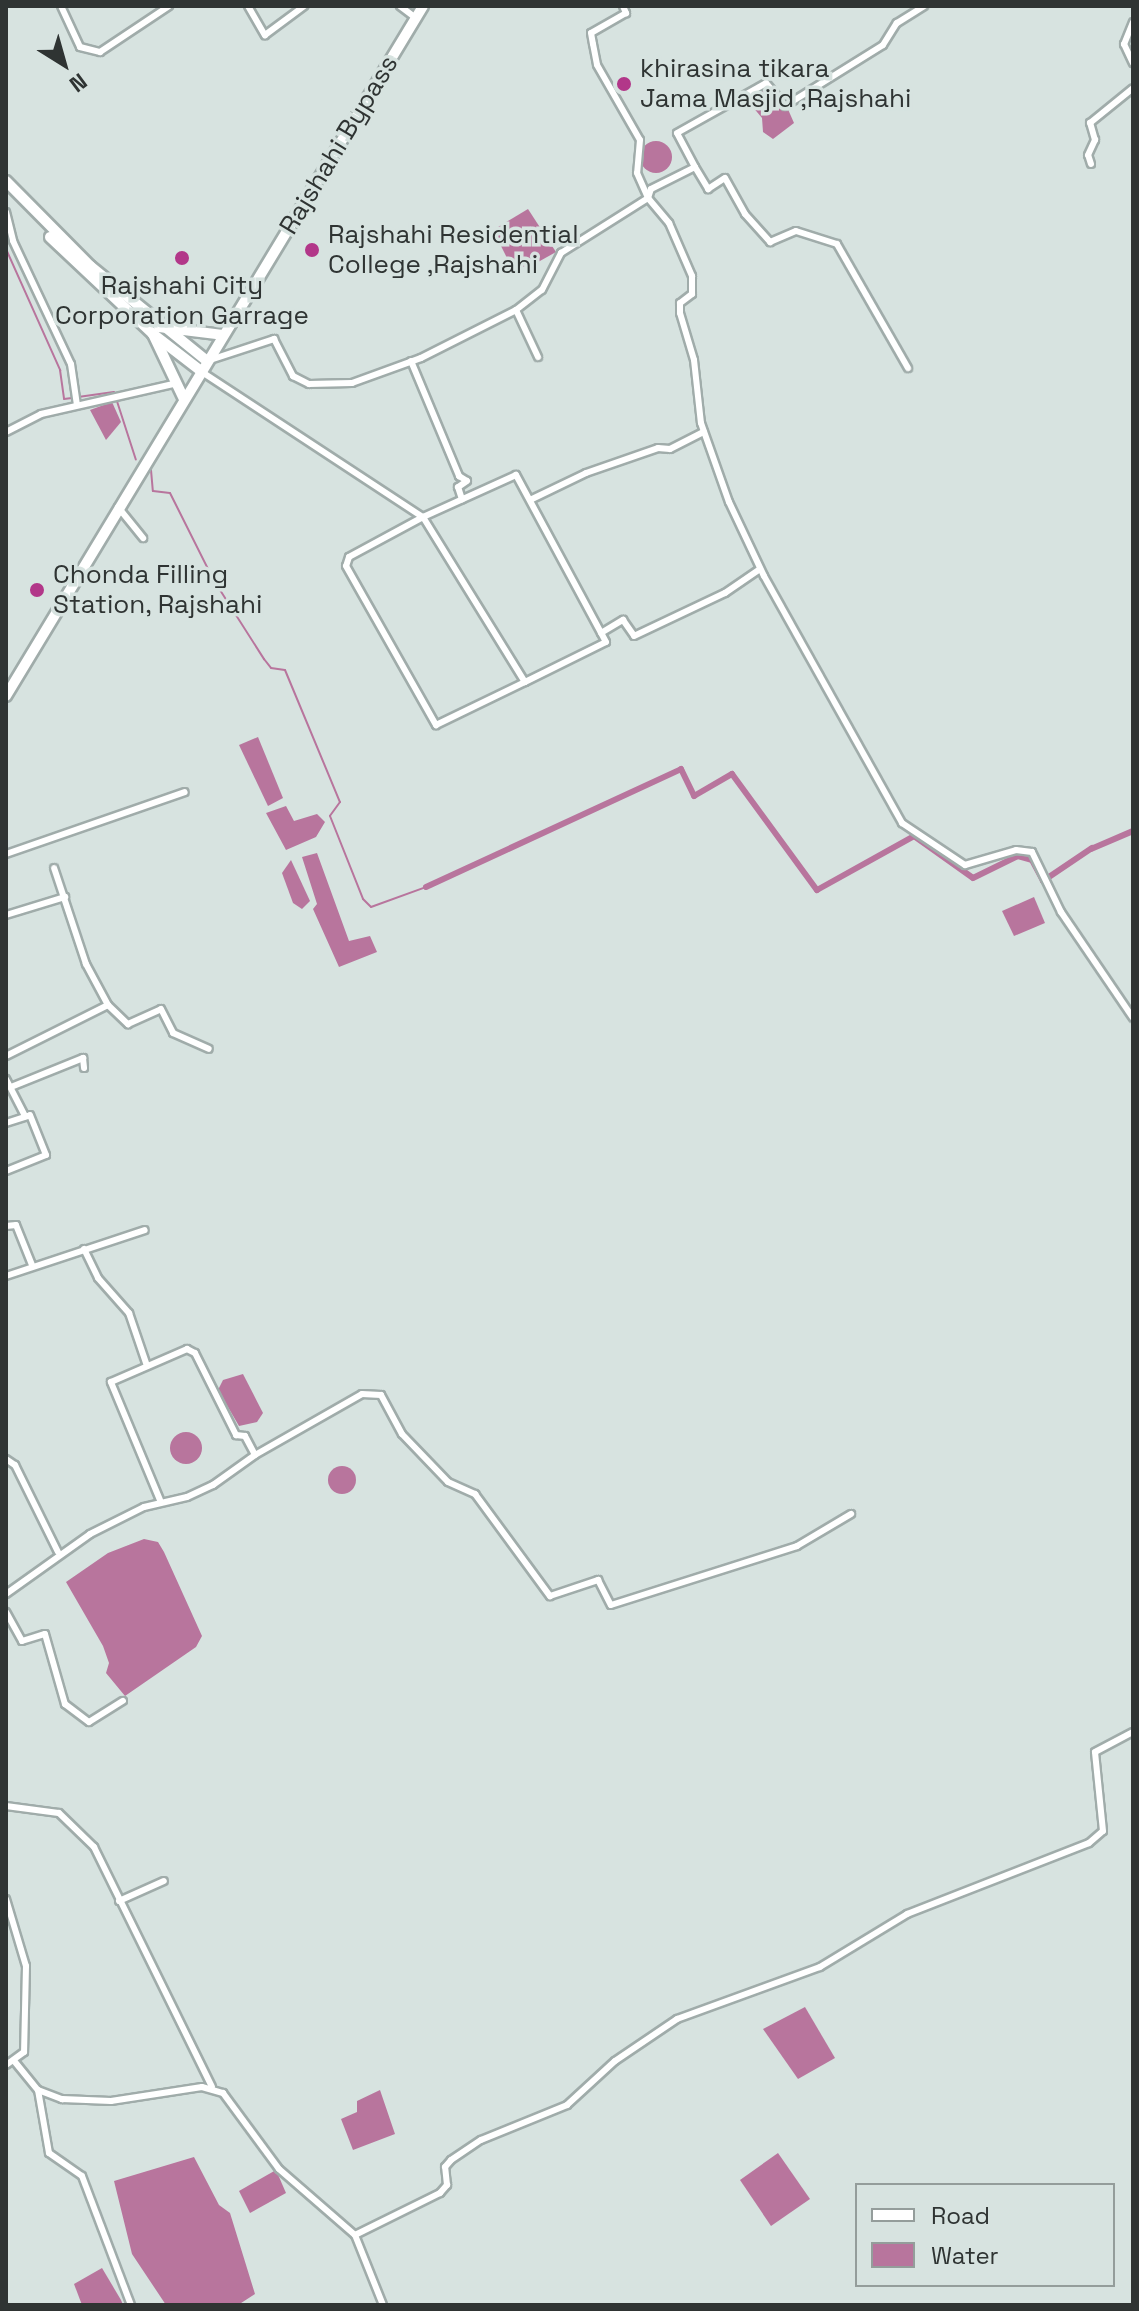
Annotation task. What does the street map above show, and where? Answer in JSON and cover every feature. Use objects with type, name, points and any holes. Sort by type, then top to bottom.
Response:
[{"type":"main road","name":"Rajshahi Bypass","points":[[6,696],[423,6]]},
{"type":"main road","points":[[6,181],[156,330],[207,361]]},
{"type":"main road","points":[[6,189],[201,371]]},
{"type":"main road","points":[[156,330],[223,335]]},
{"type":"main road","points":[[156,330],[184,399]]},
{"type":"street","points":[[61,6],[80,47],[100,52],[169,6]]},
{"type":"street","points":[[248,6],[265,35],[304,6]]},
{"type":"street","points":[[400,6],[416,18]]},
{"type":"street","points":[[623,6],[626,13],[591,33],[597,65],[640,140],[637,173],[648,198],[669,223],[692,276],[692,294],[680,303],[680,313],[694,360],[704,432],[760,569],[902,823],[965,865],[1016,850],[1032,852],[1061,912],[1133,1018]]},
{"type":"street","points":[[908,368],[837,244],[796,231],[770,242],[745,214],[725,178],[708,189],[677,133],[766,83],[785,106],[883,45],[897,23],[924,6]]},
{"type":"street","points":[[1133,22],[1124,44],[1133,63]]},
{"type":"street","points":[[1091,164],[1088,155],[1095,140],[1090,123],[1133,88]]},
{"type":"street","points":[[207,361],[274,339],[293,376],[309,384],[352,383],[411,361],[516,310],[542,290],[561,253],[648,198],[651,189],[695,167]]},
{"type":"street","points":[[6,212],[13,241],[71,364],[77,405]]},
{"type":"street","points":[[6,248],[13,241]]},
{"type":"street","points":[[516,310],[538,357]]},
{"type":"street","points":[[411,361],[459,476],[467,481],[458,487],[462,499]]},
{"type":"street","points":[[201,371],[423,517],[525,682]]},
{"type":"street","points":[[6,432],[41,414],[177,383]]},
{"type":"street","points":[[530,500],[586,473],[658,448],[670,449],[704,432]]},
{"type":"street","points":[[516,475],[530,500],[606,642],[436,725],[346,566],[349,557],[423,517],[516,475]]},
{"type":"street","points":[[118,507],[143,538]]},
{"type":"street","points":[[601,633],[623,620],[634,636],[725,593],[760,569]]},
{"type":"street","points":[[6,854],[185,792]]},
{"type":"street","points":[[54,868],[86,964],[108,1005],[128,1024],[161,1009],[173,1033],[209,1049]]},
{"type":"street","points":[[6,915],[65,897]]},
{"type":"street","points":[[6,1056],[108,1005]]},
{"type":"street","points":[[11,1087],[83,1058],[84,1068]]},
{"type":"street","points":[[6,1079],[25,1116]]},
{"type":"street","points":[[6,1123],[30,1115],[46,1155],[6,1171]]},
{"type":"street","points":[[6,1226],[16,1225],[32,1265]]},
{"type":"street","points":[[6,1276],[145,1230]]},
{"type":"street","points":[[84,1249],[98,1278],[129,1313],[147,1366]]},
{"type":"street","points":[[160,1500],[111,1382],[187,1349],[195,1353],[236,1435],[245,1436],[255,1455]]},
{"type":"street","points":[[6,1594],[58,1552],[160,1500],[200,1491],[338,1405],[362,1394],[381,1395],[402,1434],[448,1482],[475,1494],[493,1513],[550,1596],[598,1580],[611,1605],[797,1546],[851,1514]]},
{"type":"street","points":[[6,1459],[15,1465],[58,1552]]},
{"type":"street","points":[[6,1612],[22,1641],[45,1634],[65,1704],[89,1722],[123,1701]]},
{"type":"street","points":[[355,2235],[440,2193],[447,2185],[445,2167],[451,2160],[481,2140],[567,2105],[615,2061],[677,2019],[820,1967],[918,1909],[1089,1843],[1103,1831],[1095,1752],[1133,1732]]},
{"type":"street","points":[[6,1806],[59,1813],[94,1847],[212,2087],[223,2093],[279,2169],[355,2235],[383,2305]]},
{"type":"street","points":[[119,1901],[164,1881]]},
{"type":"street","points":[[6,1899],[26,1966],[24,2052],[15,2062],[6,2065]]},
{"type":"street","points":[[15,2062],[38,2090],[49,2153],[82,2176],[131,2305]]},
{"type":"street","points":[[38,2090],[62,2099],[111,2101],[212,2087]]},
{"type":"water","points":[[767,88],[787,107],[794,123],[773,139],[763,132],[762,118],[752,106],[755,95]]},
{"type":"water","points":[[656,141],[667,146],[672,157],[667,168],[656,173],[645,168],[640,157],[645,146]]},
{"type":"water","points":[[528,209],[556,252],[531,266],[512,268],[493,230]]},
{"type":"water","points":[[112,402],[121,422],[106,440],[90,410]]},
{"type":"water","points":[[258,737],[283,798],[268,806],[239,745]]},
{"type":"water","points":[[286,806],[294,821],[317,814],[325,822],[316,837],[286,850],[266,813]]},
{"type":"water","points":[[317,853],[349,941],[370,936],[377,952],[339,967],[313,909],[317,904],[302,857]]},
{"type":"water","points":[[291,860],[310,901],[302,909],[293,903],[282,873]]},
{"type":"water","points":[[1034,897],[1045,923],[1014,936],[1002,911]]},
{"type":"water","points":[[243,1374],[263,1413],[257,1422],[239,1426],[218,1390],[223,1380]]},
{"type":"water","points":[[186,1432],[198,1436],[202,1448],[198,1460],[186,1464],[174,1460],[170,1448],[174,1436]]},
{"type":"water","points":[[342,1466],[352,1470],[356,1480],[352,1490],[342,1494],[332,1490],[328,1480],[332,1470]]},
{"type":"water","points":[[144,1539],[158,1542],[164,1552],[202,1636],[196,1647],[125,1696],[106,1673],[109,1663],[103,1646],[66,1582],[108,1553]]},
{"type":"water","points":[[805,2007],[835,2058],[798,2079],[763,2029]]},
{"type":"water","points":[[380,2090],[395,2134],[353,2150],[341,2119],[357,2112],[357,2101]]},
{"type":"water","points":[[778,2153],[810,2199],[771,2226],[740,2180]]},
{"type":"water","points":[[194,2157],[219,2205],[230,2213],[255,2294],[238,2305],[166,2305],[132,2254],[114,2181]]},
{"type":"water","points":[[276,2170],[286,2193],[250,2213],[239,2191]]},
{"type":"water","points":[[102,2268],[123,2305],[82,2305],[74,2284]]},
{"type":"waterway","points":[[6,249],[60,370],[64,399],[72,398]]},
{"type":"waterway","points":[[78,397],[114,392],[136,460]]},
{"type":"waterway","points":[[151,470],[153,491],[170,493],[213,579],[264,659],[271,668],[285,670],[340,802],[330,816],[363,899],[371,907],[426,887]]},
{"type":"waterway","points":[[426,887],[681,769],[694,796],[732,774],[817,890],[914,836],[973,878],[1018,856],[1032,860],[1043,881],[1092,848]]},
{"type":"waterway","points":[[1091,849],[1133,831]]},
{"type":"place","name":"khirasina tikara Jama Masjid ,Rajshahi","points":[[624,84]]},
{"type":"place","name":"Rajshahi Residential College ,Rajshahi","points":[[312,250]]},
{"type":"place","name":"Rajshahi City Corporation Garrage","points":[[182,258]]},
{"type":"place","name":"Chonda Filling Station, Rajshahi","points":[[37,590]]}]
